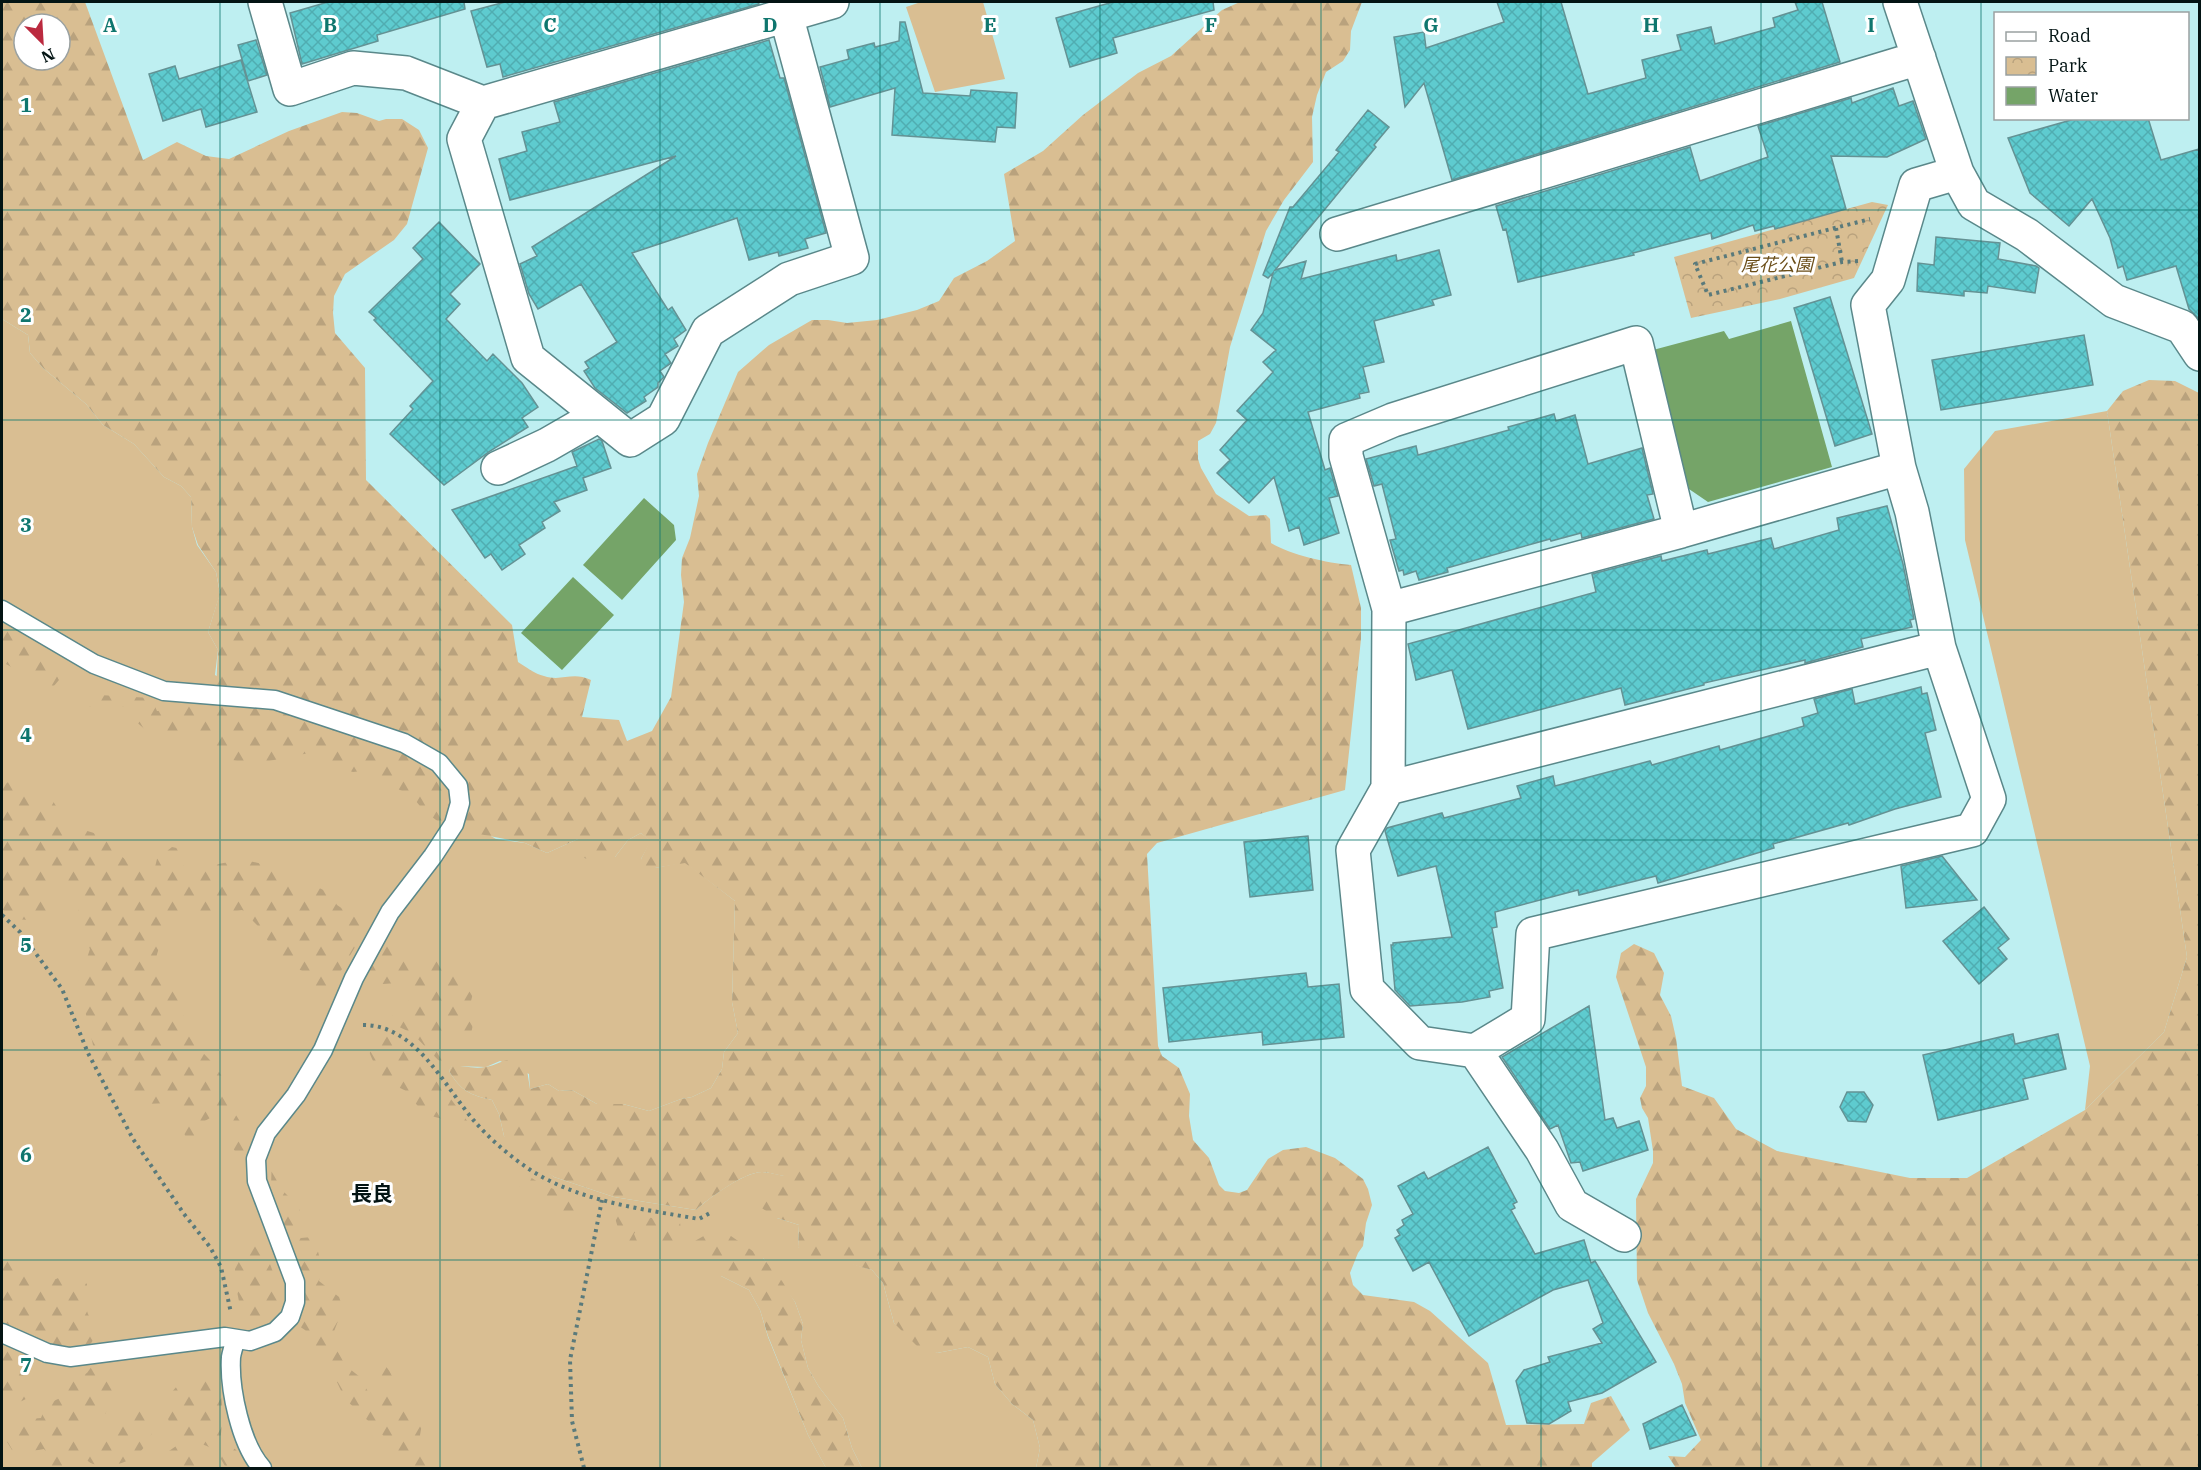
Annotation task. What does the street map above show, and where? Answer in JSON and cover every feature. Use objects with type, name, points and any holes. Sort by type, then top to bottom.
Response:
[{"type":"street","points":[[265,2],[290,89],[353,68],[406,73],[483,103],[832,2]]},
{"type":"street","points":[[1900,2],[1957,173],[1974,204],[2027,235],[2114,301],[2182,327],[2199,354]]},
{"type":"street","points":[[483,103],[464,139],[528,358],[630,440],[663,419],[708,331],[789,279],[852,258],[786,15]]},
{"type":"street","points":[[1337,234],[1919,58]]},
{"type":"street","points":[[1681,531],[1636,343],[1393,420],[1346,440],[1346,456],[1389,609],[1388,788],[1353,850],[1367,989],[1420,1042],[1475,1051],[1528,1019],[1533,934],[1972,830],[1989,800],[1939,648],[1912,512],[1899,468],[1868,305],[1888,280],[1916,185],[1957,173]]},
{"type":"street","points":[[498,468],[547,445],[599,415]]},
{"type":"street","points":[[1389,609],[1681,531],[1899,468]]},
{"type":"street","points":[[1388,788],[1939,648]]},
{"type":"street","points":[[1475,1051],[1542,1150],[1572,1206],[1624,1235]]},
{"type":"lane","points":[[2,610],[94,664],[164,691],[275,700],[404,743],[439,763],[450,774],[458,786],[460,803],[454,824],[434,856],[390,912],[354,978],[323,1050],[296,1095],[266,1133],[256,1159],[257,1181],[295,1282],[295,1302],[290,1317],[275,1332],[250,1341],[225,1337],[70,1357],[47,1353],[2,1333]]},
{"type":"lane","points":[[236,1339],[231,1356],[240,1425],[262,1468]]},
{"type":"path","points":[[1894,257],[1842,262],[1708,295],[1695,264],[1908,209]]},
{"type":"path","points":[[1836,228],[1842,262]]},
{"type":"path","points":[[2,915],[20,932],[62,989],[88,1053],[133,1139],[184,1214],[210,1247],[221,1267],[236,1339]]},
{"type":"path","points":[[332,1029],[356,1025],[376,1025],[389,1029],[405,1040],[441,1076],[476,1123],[501,1148],[530,1170],[554,1184],[619,1205],[699,1219],[710,1213]]},
{"type":"path","points":[[584,1468],[572,1420],[570,1360],[602,1200]]},
{"type":"green space","points":[[2,2],[85,2],[143,160],[177,142],[206,156],[229,159],[289,131],[342,112],[357,113],[379,121],[402,119],[419,130],[428,148],[407,224],[394,240],[345,274],[334,296],[335,333],[365,368],[366,480],[512,625],[518,662],[550,678],[578,676],[591,680],[582,717],[619,720],[627,741],[652,731],[671,697],[684,602],[682,558],[690,538],[699,496],[697,474],[738,372],[769,345],[812,320],[847,323],[877,320],[917,310],[939,301],[954,278],[987,261],[1015,241],[1004,174],[1043,151],[1083,115],[1138,73],[1171,56],[1222,10],[1240,2],[1362,2],[1351,31],[1350,50],[1343,61],[1326,72],[1317,95],[1312,117],[1313,162],[1284,200],[1266,231],[1230,347],[1216,423],[1210,434],[1198,441],[1198,459],[1201,468],[1216,494],[1249,516],[1266,515],[1270,519],[1271,543],[1310,558],[1351,565],[1361,608],[1361,639],[1345,790],[1157,843],[1147,854],[1158,1046],[1162,1056],[1179,1068],[1190,1094],[1189,1116],[1193,1140],[1209,1158],[1219,1185],[1225,1191],[1239,1193],[1247,1190],[1268,1159],[1283,1150],[1306,1147],[1335,1158],[1363,1179],[1372,1205],[1366,1223],[1363,1246],[1350,1273],[1353,1285],[1363,1295],[1414,1302],[1430,1311],[1488,1363],[1506,1425],[1584,1424],[1591,1403],[1611,1396],[1630,1430],[1592,1463],[1592,1468],[1036,1468],[1040,1448],[1033,1420],[1012,1404],[995,1384],[988,1357],[968,1347],[937,1353],[917,1346],[894,1323],[883,1283],[872,1270],[812,1257],[798,1247],[799,1225],[777,1218],[760,1207],[760,1192],[784,1176],[767,1172],[754,1173],[736,1181],[696,1210],[614,1197],[554,1177],[510,1147],[492,1100],[472,1094],[462,1088],[449,1071],[452,1065],[481,1068],[509,1060],[519,1060],[526,1063],[530,1089],[548,1084],[559,1091],[572,1090],[597,1104],[623,1104],[649,1111],[692,1097],[711,1088],[722,1069],[724,1052],[738,1033],[732,1002],[735,901],[685,863],[644,868],[641,859],[650,841],[641,833],[628,840],[615,857],[592,861],[582,857],[578,839],[547,853],[525,843],[474,833],[460,825],[467,806],[437,752],[216,688],[218,650],[208,632],[220,593],[216,572],[198,545],[192,527],[191,497],[181,486],[164,477],[134,444],[103,425],[86,404],[43,368],[30,353],[28,335],[2,319]]},
{"type":"green space","points":[[921,2],[983,2],[1005,79],[935,92],[906,7]]},
{"type":"green space","name":"尾花公園","points":[[1872,202],[1888,205],[1854,278],[1780,299],[1691,318],[1674,257]]},
{"type":"green space","points":[[2,319],[28,335],[30,353],[43,368],[86,404],[103,425],[134,444],[164,477],[181,486],[191,497],[192,527],[197,545],[216,572],[220,594],[208,632],[218,650],[215,675],[496,839],[525,843],[547,853],[578,839],[615,857],[628,840],[641,833],[651,841],[641,859],[655,868],[685,862],[735,901],[732,1002],[738,1033],[724,1052],[722,1069],[711,1088],[692,1097],[649,1111],[623,1104],[597,1104],[572,1090],[559,1091],[548,1084],[530,1089],[529,1074],[500,1061],[486,1067],[452,1066],[449,1071],[462,1088],[472,1094],[492,1100],[499,1114],[504,1136],[554,1177],[614,1197],[696,1210],[746,1176],[768,1172],[785,1176],[777,1218],[799,1225],[798,1247],[872,1270],[883,1283],[894,1323],[937,1353],[968,1347],[988,1357],[995,1384],[1012,1404],[1033,1420],[1040,1448],[1036,1468],[862,1468],[852,1448],[843,1418],[819,1387],[808,1368],[801,1340],[803,1324],[795,1302],[763,1258],[721,1276],[749,1290],[760,1310],[768,1337],[808,1435],[826,1468],[2,1468]]},
{"type":"green space","points":[[2149,380],[2175,381],[2199,393],[2199,1468],[1676,1468],[1668,1456],[1685,1457],[1701,1440],[1685,1403],[1682,1384],[1674,1364],[1648,1313],[1637,1280],[1636,1199],[1653,1163],[1653,1151],[1648,1118],[1642,1108],[1640,1098],[1646,1086],[1646,1067],[1616,977],[1621,953],[1634,944],[1654,953],[1664,973],[1660,995],[1671,1016],[1682,1086],[1714,1098],[1736,1129],[1777,1151],[1910,1178],[1967,1178],[2085,1110],[2164,1032],[2187,957],[2107,411],[2123,391]]},
{"type":"green space","points":[[2107,411],[2187,957],[2164,1032],[2085,1110],[2090,1066],[1965,540],[1964,469],[1995,431]]},
{"type":"green space","points":[[2,620],[45,643],[59,680],[53,687],[33,680],[2,662]]},
{"type":"green space","points":[[82,694],[151,698],[157,711],[178,710],[192,704],[209,701],[270,705],[400,747],[436,770],[448,783],[452,796],[448,821],[440,823],[423,810],[412,796],[362,771],[353,772],[332,766],[325,759],[309,753],[254,764],[226,759],[214,751],[205,737],[196,732],[171,736],[147,731],[134,720],[128,707],[89,707],[81,703]]},
{"type":"green space","points":[[13,779],[26,796],[51,798],[61,814],[74,827],[104,836],[130,864],[154,871],[157,859],[172,847],[181,849],[182,862],[189,875],[220,864],[254,862],[274,870],[285,886],[317,887],[330,893],[337,905],[362,922],[361,937],[326,996],[317,991],[306,973],[281,960],[257,925],[242,910],[214,916],[185,908],[160,946],[156,960],[158,972],[179,998],[188,1034],[215,1065],[223,1079],[228,1099],[244,1129],[245,1154],[236,1153],[233,1148],[231,1127],[219,1117],[203,1122],[201,1137],[192,1142],[187,1140],[183,1131],[180,1106],[170,1103],[144,1104],[113,1084],[93,1045],[84,1006],[76,987],[75,975],[85,964],[90,949],[79,926],[80,897],[73,882],[65,882],[54,877],[46,881],[43,889],[50,904],[46,916],[22,920],[2,909],[2,786]]},
{"type":"green space","points":[[384,943],[403,946],[411,962],[450,963],[457,978],[472,987],[470,1005],[473,1024],[470,1039],[457,1027],[450,1033],[447,1042],[447,1062],[442,1064],[412,1033],[395,1025],[392,1015],[394,1009],[412,999],[429,997],[424,991],[410,985],[394,983],[369,985],[363,978]]},
{"type":"green space","points":[[381,1033],[396,1041],[433,1075],[468,1122],[488,1142],[495,1154],[541,1184],[591,1204],[577,1213],[560,1212],[541,1203],[502,1171],[459,1126],[422,1111],[407,1092],[383,1077],[371,1057],[365,1041],[368,1035]]},
{"type":"green space","points":[[272,1157],[280,1158],[280,1179],[284,1192],[300,1208],[297,1231],[301,1238],[312,1237],[317,1248],[320,1259],[319,1281],[339,1297],[343,1308],[333,1334],[334,1344],[346,1366],[360,1377],[374,1403],[379,1392],[379,1384],[372,1365],[375,1361],[386,1367],[403,1402],[422,1424],[421,1447],[441,1458],[442,1468],[410,1468],[381,1433],[345,1399],[311,1338],[296,1324],[301,1302],[271,1186]]},
{"type":"green space","points":[[613,1211],[680,1223],[682,1233],[677,1240],[669,1244],[636,1231],[634,1234],[637,1241],[633,1249],[618,1239],[618,1228]]},
{"type":"green space","points":[[709,1233],[728,1234],[763,1258],[782,1281],[795,1302],[803,1324],[801,1340],[808,1368],[819,1387],[843,1418],[852,1448],[862,1468],[826,1468],[808,1435],[768,1336],[760,1310],[749,1290],[721,1276],[697,1257],[693,1242]]},
{"type":"green space","points":[[257,1239],[263,1246],[276,1283],[279,1306],[275,1316],[266,1325],[252,1331],[243,1322],[235,1269],[246,1241]]},
{"type":"green space","points":[[2,1247],[15,1256],[21,1267],[45,1279],[56,1279],[68,1273],[77,1276],[87,1284],[86,1308],[95,1330],[91,1343],[82,1348],[54,1345],[2,1325]]},
{"type":"green space","points":[[2,1345],[15,1355],[34,1393],[2,1411]]},
{"type":"green space","points":[[99,1364],[114,1381],[114,1393],[105,1414],[95,1412],[94,1420],[80,1434],[81,1440],[97,1444],[108,1438],[120,1426],[127,1410],[137,1404],[153,1429],[150,1439],[138,1454],[122,1463],[103,1465],[90,1463],[75,1451],[62,1461],[62,1468],[49,1468],[50,1458],[44,1449],[27,1452],[12,1450],[4,1437],[10,1426],[18,1421],[41,1418],[48,1405],[61,1398],[63,1383],[87,1373],[92,1366]]},
{"type":"green space","points":[[194,1377],[209,1379],[219,1390],[222,1407],[220,1442],[235,1449],[249,1464],[246,1468],[226,1468],[210,1447],[186,1439],[172,1429],[164,1405],[176,1387]]},
{"type":"green space","points":[[179,1444],[189,1446],[200,1454],[201,1468],[167,1468],[165,1465],[169,1451]]},
{"type":"water","points":[[1791,321],[1832,467],[1708,502],[1689,489],[1653,350],[1724,331],[1729,339]]},
{"type":"water","points":[[644,498],[674,525],[676,540],[622,600],[583,565]]},
{"type":"water","points":[[573,577],[614,615],[562,670],[521,633]]},
{"type":"building","points":[[328,2],[464,2],[465,9],[377,35],[378,41],[302,64],[290,13]]},
{"type":"building","points":[[505,2],[758,2],[759,4],[503,77],[500,64],[487,67],[471,11]]},
{"type":"building","points":[[1113,2],[1213,2],[1214,10],[1113,38],[1117,53],[1070,67],[1056,18]]},
{"type":"building","points":[[1497,2],[1561,2],[1588,94],[1646,78],[1642,60],[1681,50],[1677,35],[1711,27],[1715,44],[1775,27],[1773,18],[1798,10],[1795,2],[1822,2],[1840,62],[1452,180],[1424,83],[1405,107],[1394,37],[1424,32],[1426,48],[1504,22]]},
{"type":"building","points":[[900,22],[905,22],[923,93],[970,96],[971,90],[1017,93],[1015,128],[997,127],[995,142],[892,135],[895,88],[830,107],[820,67],[849,59],[847,50],[874,43],[875,47],[899,41]]},
{"type":"building","points":[[256,40],[267,75],[248,81],[238,45]]},
{"type":"building","points":[[769,40],[780,78],[784,78],[826,233],[805,239],[808,248],[779,256],[778,252],[749,260],[737,218],[632,253],[668,310],[672,307],[686,330],[674,339],[678,346],[665,354],[671,363],[660,371],[664,377],[658,383],[658,387],[644,397],[646,401],[627,413],[595,388],[584,371],[589,368],[585,362],[617,342],[581,284],[538,309],[529,294],[520,264],[537,256],[532,247],[676,156],[510,200],[499,159],[527,151],[522,132],[560,122],[554,102]]},
{"type":"building","points":[[241,60],[257,112],[206,127],[201,109],[163,121],[149,74],[175,66],[179,79]]},
{"type":"building","points":[[1893,88],[1899,106],[1913,101],[1926,139],[1887,157],[1831,156],[1846,209],[1775,229],[1774,226],[1755,231],[1753,225],[1712,239],[1711,233],[1633,253],[1634,255],[1518,282],[1506,229],[1503,230],[1496,206],[1690,147],[1700,181],[1768,157],[1758,126],[1851,98],[1852,103]]},
{"type":"building","points":[[1368,110],[1389,127],[1374,145],[1376,147],[1275,270],[1306,261],[1301,279],[1396,255],[1397,261],[1439,250],[1451,295],[1432,300],[1434,305],[1374,321],[1384,362],[1363,367],[1369,392],[1359,394],[1360,398],[1308,412],[1325,470],[1330,468],[1338,496],[1329,498],[1339,533],[1304,545],[1299,527],[1289,531],[1274,477],[1249,503],[1217,473],[1230,460],[1220,450],[1247,420],[1237,411],[1273,372],[1263,362],[1276,350],[1251,330],[1263,313],[1273,273],[1268,278],[1263,275],[1290,207],[1293,207],[1339,152],[1336,150]]},
{"type":"building","points":[[2071,120],[2149,120],[2161,160],[2199,149],[2199,319],[2189,309],[2176,266],[2127,280],[2123,266],[2118,268],[2110,238],[2092,199],[2069,226],[2030,193],[2008,138]]},
{"type":"building","points":[[439,222],[480,264],[450,294],[460,304],[446,319],[487,361],[493,354],[522,383],[538,407],[522,418],[528,427],[490,451],[444,485],[390,434],[413,409],[410,406],[433,381],[369,312],[423,259],[413,248]]},
{"type":"building","points":[[1936,237],[2000,243],[1998,259],[2039,268],[2035,293],[1988,286],[1987,293],[1964,291],[1964,296],[1917,291],[1918,263],[1934,265]]},
{"type":"building","points":[[1830,297],[1872,434],[1835,446],[1794,308]]},
{"type":"building","points":[[2084,335],[2093,385],[1941,410],[1932,360]]},
{"type":"building","points":[[1554,414],[1556,421],[1575,415],[1588,464],[1642,448],[1653,494],[1647,495],[1654,519],[1582,538],[1581,533],[1551,541],[1550,539],[1447,568],[1448,572],[1419,580],[1416,571],[1404,575],[1403,570],[1399,571],[1390,540],[1396,539],[1382,484],[1374,486],[1366,459],[1416,446],[1418,455],[1509,430],[1508,427]]},
{"type":"building","points":[[599,439],[602,441],[611,468],[583,478],[587,490],[554,502],[560,511],[542,522],[545,528],[519,545],[525,554],[502,570],[491,554],[485,558],[452,510],[577,466],[572,452]]},
{"type":"building","points":[[1887,506],[1903,564],[1914,619],[1910,620],[1912,627],[1861,639],[1863,647],[1805,663],[1805,660],[1704,683],[1704,685],[1625,705],[1621,688],[1468,729],[1452,670],[1416,680],[1408,644],[1596,592],[1592,574],[1661,556],[1662,561],[1707,550],[1708,554],[1771,538],[1774,549],[1839,530],[1837,518]]},
{"type":"building","points":[[1921,687],[1922,694],[1927,693],[1936,730],[1925,733],[1941,797],[1895,809],[1849,825],[1848,823],[1773,844],[1774,848],[1658,883],[1656,876],[1579,895],[1578,890],[1495,912],[1497,927],[1492,928],[1503,988],[1489,991],[1490,997],[1462,1002],[1410,1006],[1395,990],[1391,945],[1393,943],[1452,937],[1436,866],[1398,876],[1385,831],[1387,828],[1442,813],[1444,818],[1521,798],[1517,786],[1553,776],[1555,786],[1650,761],[1652,765],[1719,746],[1720,750],[1804,726],[1802,718],[1818,713],[1814,699],[1852,689],[1855,704]]},
{"type":"building","points":[[1308,836],[1313,890],[1250,897],[1244,842]]},
{"type":"building","points":[[1942,856],[1977,900],[1906,908],[1901,866]]},
{"type":"building","points":[[1984,907],[2009,939],[1998,948],[2007,959],[1979,984],[1943,941]]},
{"type":"building","points":[[1306,973],[1308,987],[1339,984],[1344,1037],[1263,1045],[1262,1032],[1169,1042],[1163,988]]},
{"type":"building","points":[[1589,1006],[1605,1120],[1613,1118],[1617,1128],[1639,1121],[1648,1150],[1583,1171],[1580,1162],[1571,1163],[1558,1125],[1550,1129],[1502,1057]]},
{"type":"building","points":[[2013,1034],[2015,1044],[2058,1034],[2066,1069],[2023,1079],[2028,1099],[1938,1120],[1923,1055]]},
{"type":"building","points":[[1847,1092],[1864,1092],[1873,1105],[1866,1122],[1848,1121],[1840,1107]]},
{"type":"building","points":[[1488,1147],[1517,1202],[1513,1204],[1515,1208],[1511,1210],[1535,1254],[1584,1240],[1591,1263],[1595,1261],[1656,1362],[1602,1393],[1568,1402],[1571,1411],[1549,1424],[1527,1423],[1516,1381],[1524,1370],[1550,1362],[1548,1357],[1602,1343],[1593,1329],[1603,1323],[1588,1280],[1553,1290],[1469,1336],[1429,1262],[1413,1271],[1395,1238],[1400,1235],[1397,1230],[1404,1225],[1402,1220],[1413,1214],[1398,1186],[1424,1172],[1428,1179]]},
{"type":"building","points":[[1682,1405],[1696,1435],[1650,1449],[1643,1424]]},
{"type":"district","name":"長良","points":[[372,1193]]}]
